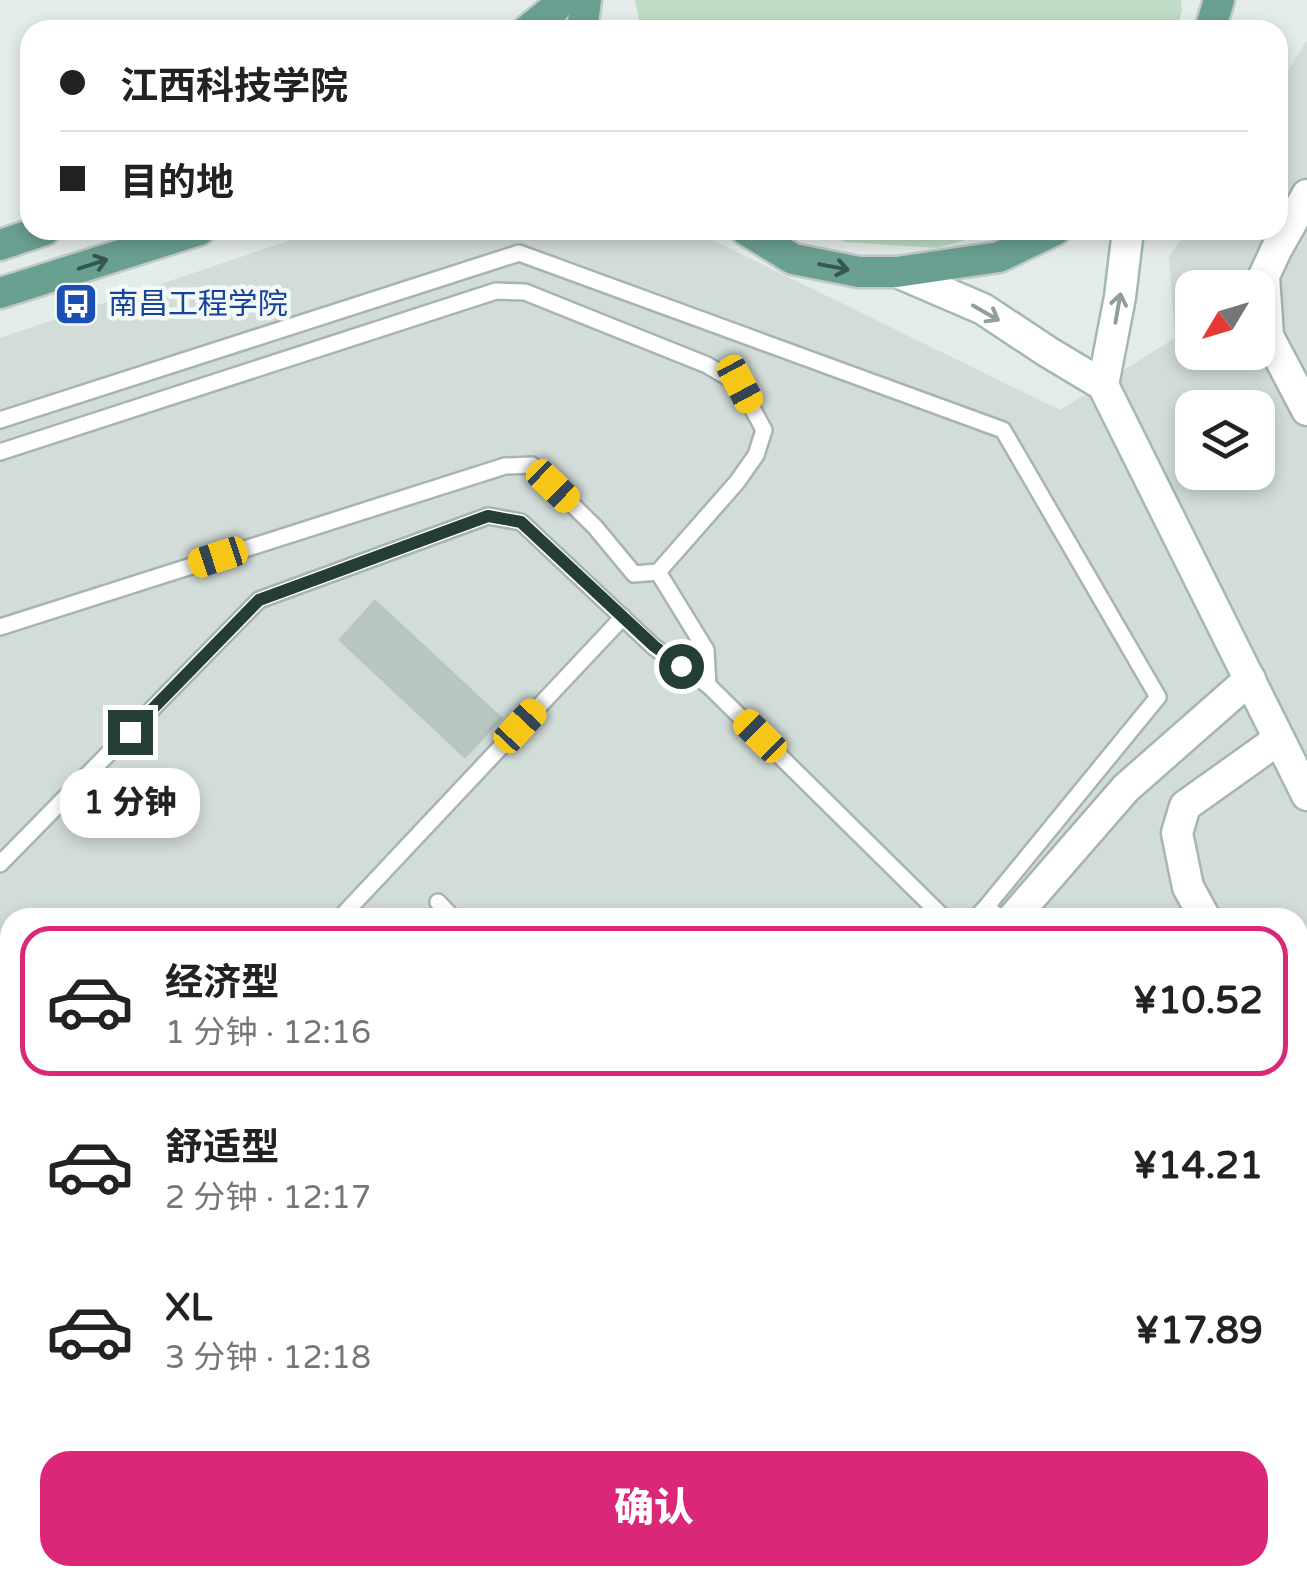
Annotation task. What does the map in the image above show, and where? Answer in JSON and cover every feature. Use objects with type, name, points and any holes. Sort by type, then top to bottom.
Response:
[{"type":"main road","points":[[540,20],[560,0]]},
{"type":"main road","points":[[0,294],[168,240]]},
{"type":"main road","points":[[762,240],[793,259],[860,272],[898,272],[999,257],[1035,240]]},
{"type":"street","points":[[1288,229],[1307,195]]},
{"type":"street","points":[[1103,385],[1127,240]]},
{"type":"street","points":[[1282,240],[1264,276],[1268,336],[1307,410]]},
{"type":"street","points":[[898,272],[982,309],[1103,385],[1307,795]]},
{"type":"street","points":[[1001,908],[1126,788],[1250,680]]},
{"type":"street","points":[[1199,908],[1188,887],[1177,832],[1185,806],[1279,739]]},
{"type":"lane","points":[[0,420],[519,252],[1003,430],[1158,697],[999,908]]},
{"type":"lane","points":[[0,452],[496,291],[525,292],[707,365],[740,384],[764,430],[756,455],[736,482],[658,572],[634,574],[595,527],[532,466],[505,466],[0,627]]},
{"type":"lane","points":[[0,864],[259,600],[488,516],[521,522],[654,646],[708,685],[934,908]]},
{"type":"lane","points":[[658,572],[706,650],[708,685]]},
{"type":"lane","points":[[349,908],[623,617]]},
{"type":"lane","points":[[438,902],[444,908]]},
{"type":"shaded area","points":[[1307,40],[1307,908],[0,908],[0,338],[291,240],[712,240],[1060,410],[1175,338],[1169,257],[1180,240],[1288,240],[1288,71]]},
{"type":"green space","points":[[635,0],[1181,0],[1182,11],[1179,20],[639,20]]},
{"type":"green space","points":[[841,240],[965,240],[937,248]]},
{"type":"building","points":[[375,601],[501,718],[465,757],[340,640]]},
{"type":"place","name":"南昌工程学院","points":[[76,304]]},
{"type":"route","points":[[130,732],[259,600],[488,516],[521,522],[654,646],[681,666]]}]
